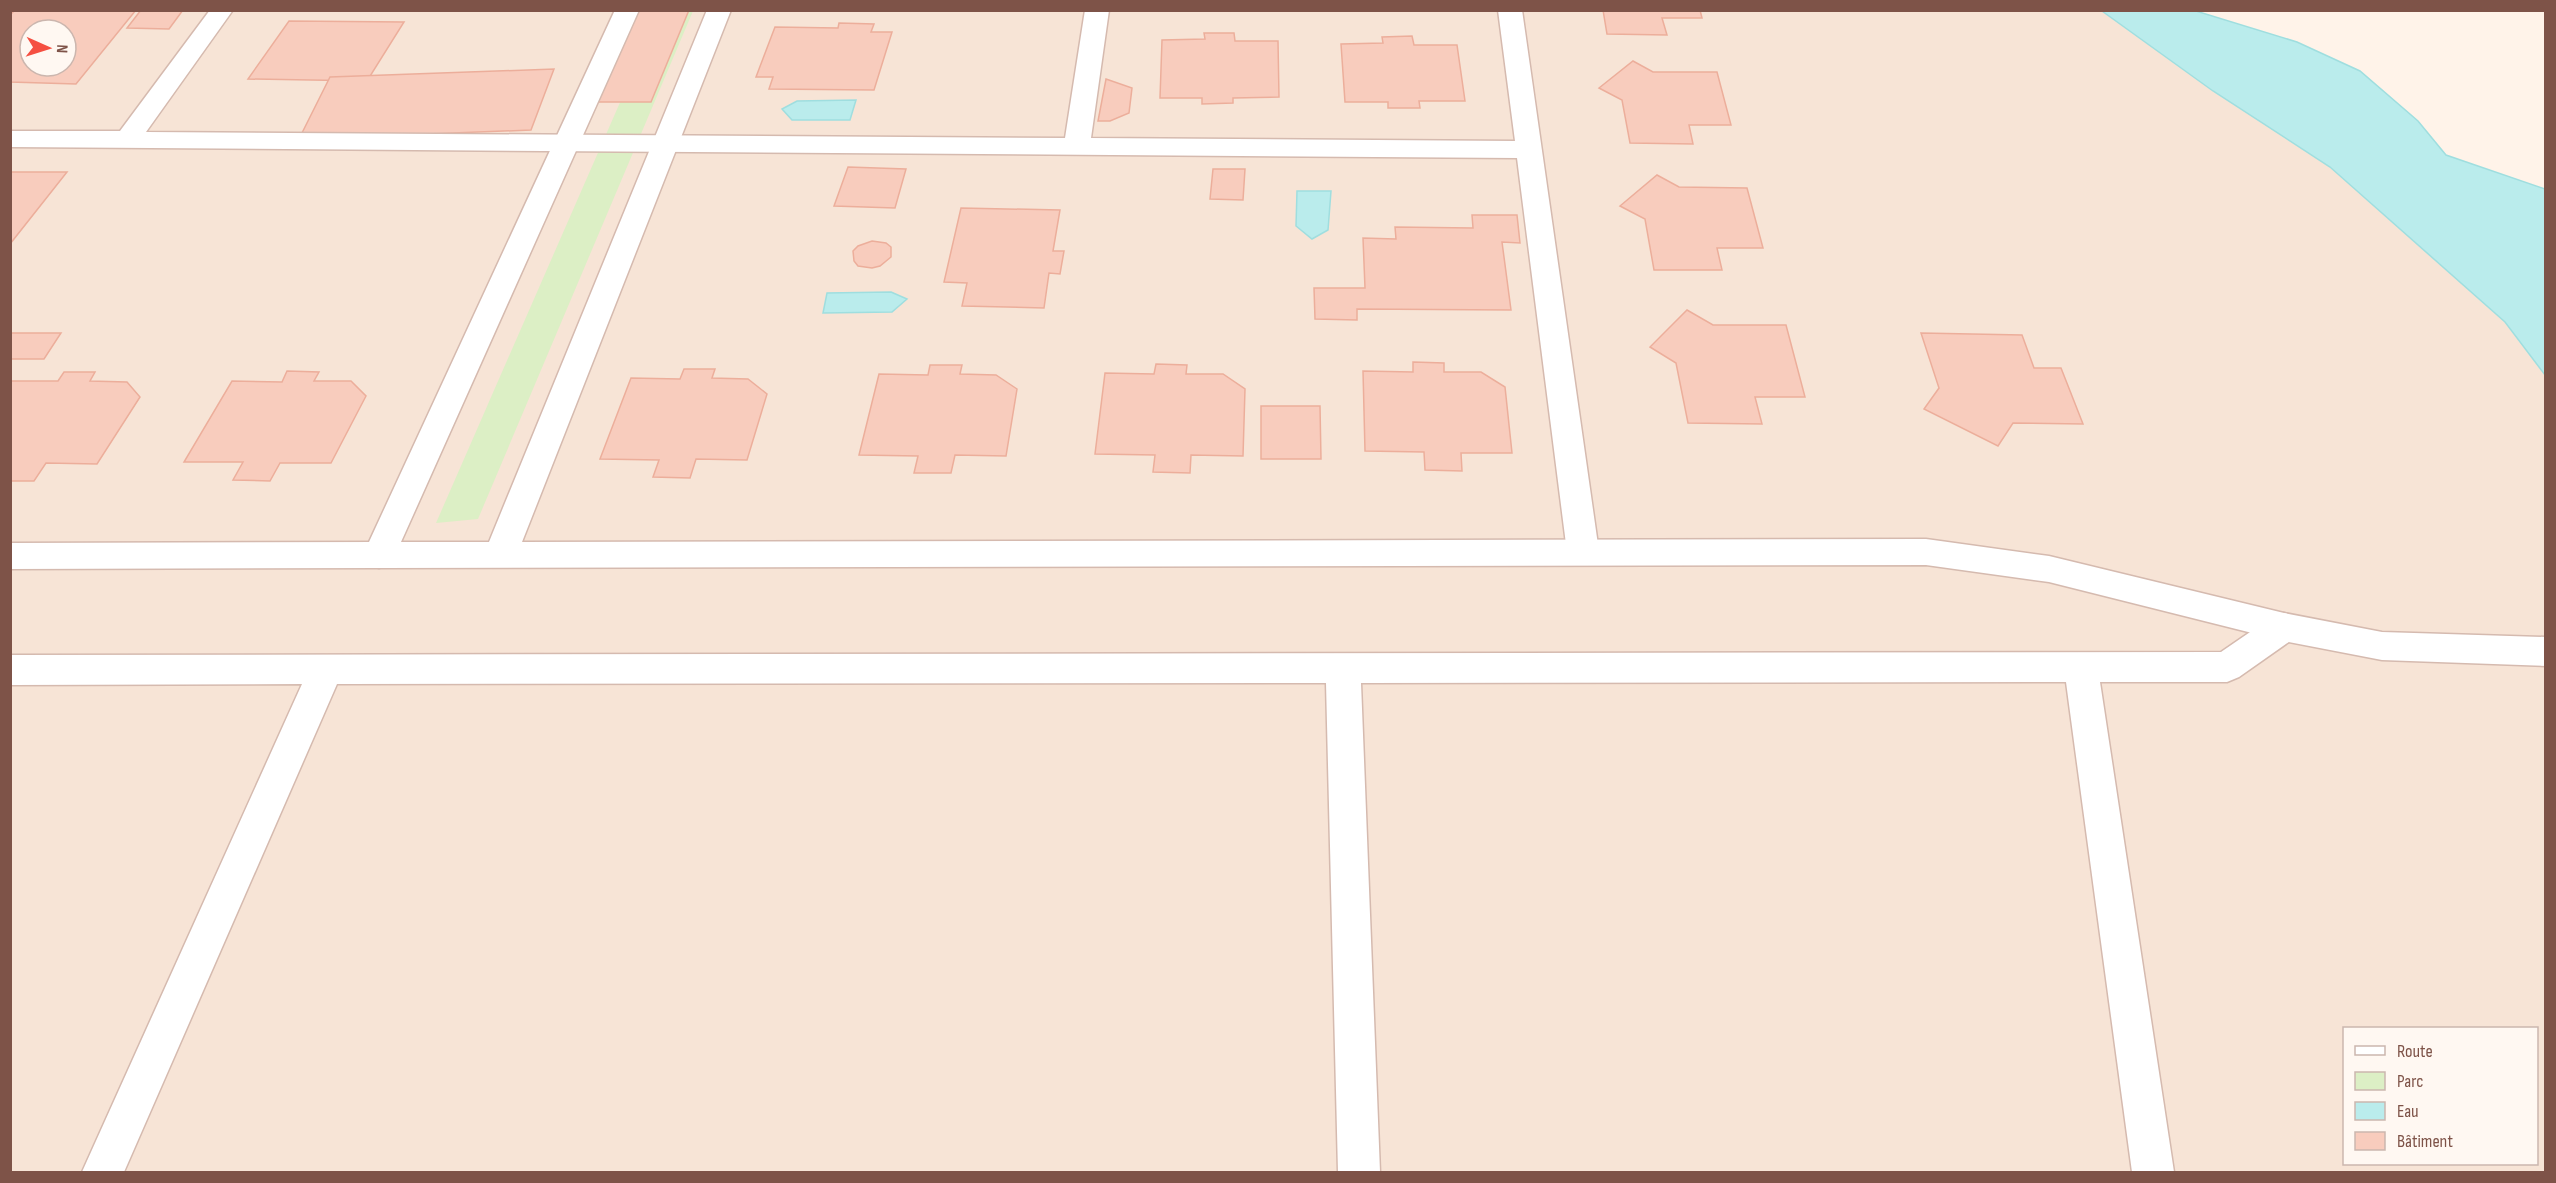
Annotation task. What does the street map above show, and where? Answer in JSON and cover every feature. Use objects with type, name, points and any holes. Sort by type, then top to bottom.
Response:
[{"type":"street","points":[[127,140],[222,10]]},
{"type":"street","points":[[379,555],[627,10]]},
{"type":"street","points":[[500,555],[719,10]]},
{"type":"street","points":[[1077,146],[1097,10]]},
{"type":"street","points":[[1510,10],[1583,552]]},
{"type":"street","points":[[10,139],[1529,150]]},
{"type":"street","points":[[10,556],[1926,552],[2049,569],[2284,627],[2382,646],[2546,652]]},
{"type":"street","points":[[10,670],[2081,669],[2227,667],[2284,627]]},
{"type":"street","points":[[1344,669],[1359,1173]]},
{"type":"street","points":[[2081,669],[2153,1173]]},
{"type":"street","points":[[103,1173],[326,670]]},
{"type":"shaded area","points":[[10,11],[2102,11],[2213,91],[2330,167],[2505,322],[2545,375],[2545,1172],[11,1172]]},
{"type":"green space","points":[[660,11],[693,11],[478,519],[436,523]]},
{"type":"water","points":[[2102,11],[2196,11],[2297,42],[2360,71],[2418,121],[2446,155],[2545,189],[2545,375],[2505,322],[2330,167],[2213,91]]},
{"type":"water","points":[[856,100],[850,120],[792,120],[782,109],[797,101]]},
{"type":"water","points":[[1297,191],[1331,191],[1328,230],[1312,239],[1296,226]]},
{"type":"water","points":[[891,292],[907,299],[892,312],[823,313],[827,293]]},
{"type":"building","points":[[15,10],[136,10],[76,84],[10,82],[10,15]]},
{"type":"building","points":[[141,10],[183,10],[169,29],[127,28]]},
{"type":"building","points":[[637,10],[689,10],[651,102],[596,102]]},
{"type":"building","points":[[1603,10],[1700,10],[1702,18],[1662,18],[1667,35],[1607,34]]},
{"type":"building","points":[[289,21],[404,22],[367,81],[248,79]]},
{"type":"building","points":[[839,23],[874,24],[871,32],[892,32],[874,90],[769,89],[773,77],[756,77],[775,27],[838,28]]},
{"type":"building","points":[[1204,33],[1234,33],[1235,41],[1278,41],[1279,97],[1233,98],[1233,103],[1202,104],[1202,98],[1160,98],[1162,40],[1205,39]]},
{"type":"building","points":[[1412,36],[1414,45],[1457,45],[1465,101],[1419,101],[1420,108],[1388,108],[1388,102],[1345,102],[1341,44],[1383,43],[1382,37]]},
{"type":"building","points":[[1633,61],[1653,72],[1717,72],[1731,125],[1689,125],[1693,144],[1630,143],[1622,100],[1599,88]]},
{"type":"building","points":[[554,69],[531,130],[299,139],[330,77]]},
{"type":"building","points":[[1106,79],[1132,88],[1129,113],[1110,121],[1098,121]]},
{"type":"building","points":[[848,167],[906,169],[895,208],[834,206]]},
{"type":"building","points":[[1213,169],[1245,169],[1243,200],[1210,199]]},
{"type":"building","points":[[10,172],[67,172],[10,244]]},
{"type":"building","points":[[1657,175],[1679,187],[1747,188],[1763,248],[1717,248],[1722,270],[1654,270],[1645,219],[1620,206]]},
{"type":"building","points":[[961,208],[1060,210],[1053,251],[1064,251],[1060,274],[1049,273],[1044,308],[962,306],[967,283],[944,282]]},
{"type":"building","points":[[1472,215],[1517,215],[1520,243],[1502,242],[1511,310],[1357,309],[1357,320],[1315,319],[1314,288],[1365,288],[1363,238],[1396,239],[1395,227],[1473,228]]},
{"type":"building","points":[[872,241],[886,243],[891,247],[891,257],[880,266],[872,268],[858,266],[854,261],[853,251],[858,246]]},
{"type":"building","points":[[1687,310],[1713,325],[1786,325],[1805,397],[1755,397],[1762,424],[1688,423],[1676,363],[1650,347]]},
{"type":"building","points":[[10,333],[61,333],[44,359],[10,359]]},
{"type":"building","points":[[1921,333],[2022,335],[2034,368],[2061,368],[2083,424],[2013,423],[1998,446],[1924,409],[1939,388]]},
{"type":"building","points":[[1413,362],[1444,363],[1444,372],[1481,372],[1505,387],[1512,453],[1461,453],[1462,471],[1425,470],[1424,452],[1365,451],[1363,371],[1413,372]]},
{"type":"building","points":[[1156,364],[1187,365],[1186,374],[1223,374],[1245,389],[1243,456],[1191,455],[1190,473],[1153,472],[1155,455],[1095,454],[1105,373],[1154,374]]},
{"type":"building","points":[[930,365],[962,365],[960,374],[996,375],[1017,389],[1006,456],[955,455],[951,473],[914,473],[918,456],[859,455],[879,374],[928,375]]},
{"type":"building","points":[[684,369],[715,369],[712,378],[748,379],[767,394],[747,460],[696,459],[690,478],[653,477],[659,460],[600,459],[631,378],[680,379]]},
{"type":"building","points":[[287,371],[319,372],[314,381],[351,381],[366,396],[331,463],[280,463],[270,481],[233,480],[243,462],[184,462],[232,381],[282,382]]},
{"type":"building","points":[[64,372],[95,372],[90,381],[127,382],[140,397],[97,464],[46,463],[34,481],[10,481],[10,381],[58,381]]},
{"type":"building","points":[[1261,406],[1320,406],[1321,459],[1261,459]]}]
